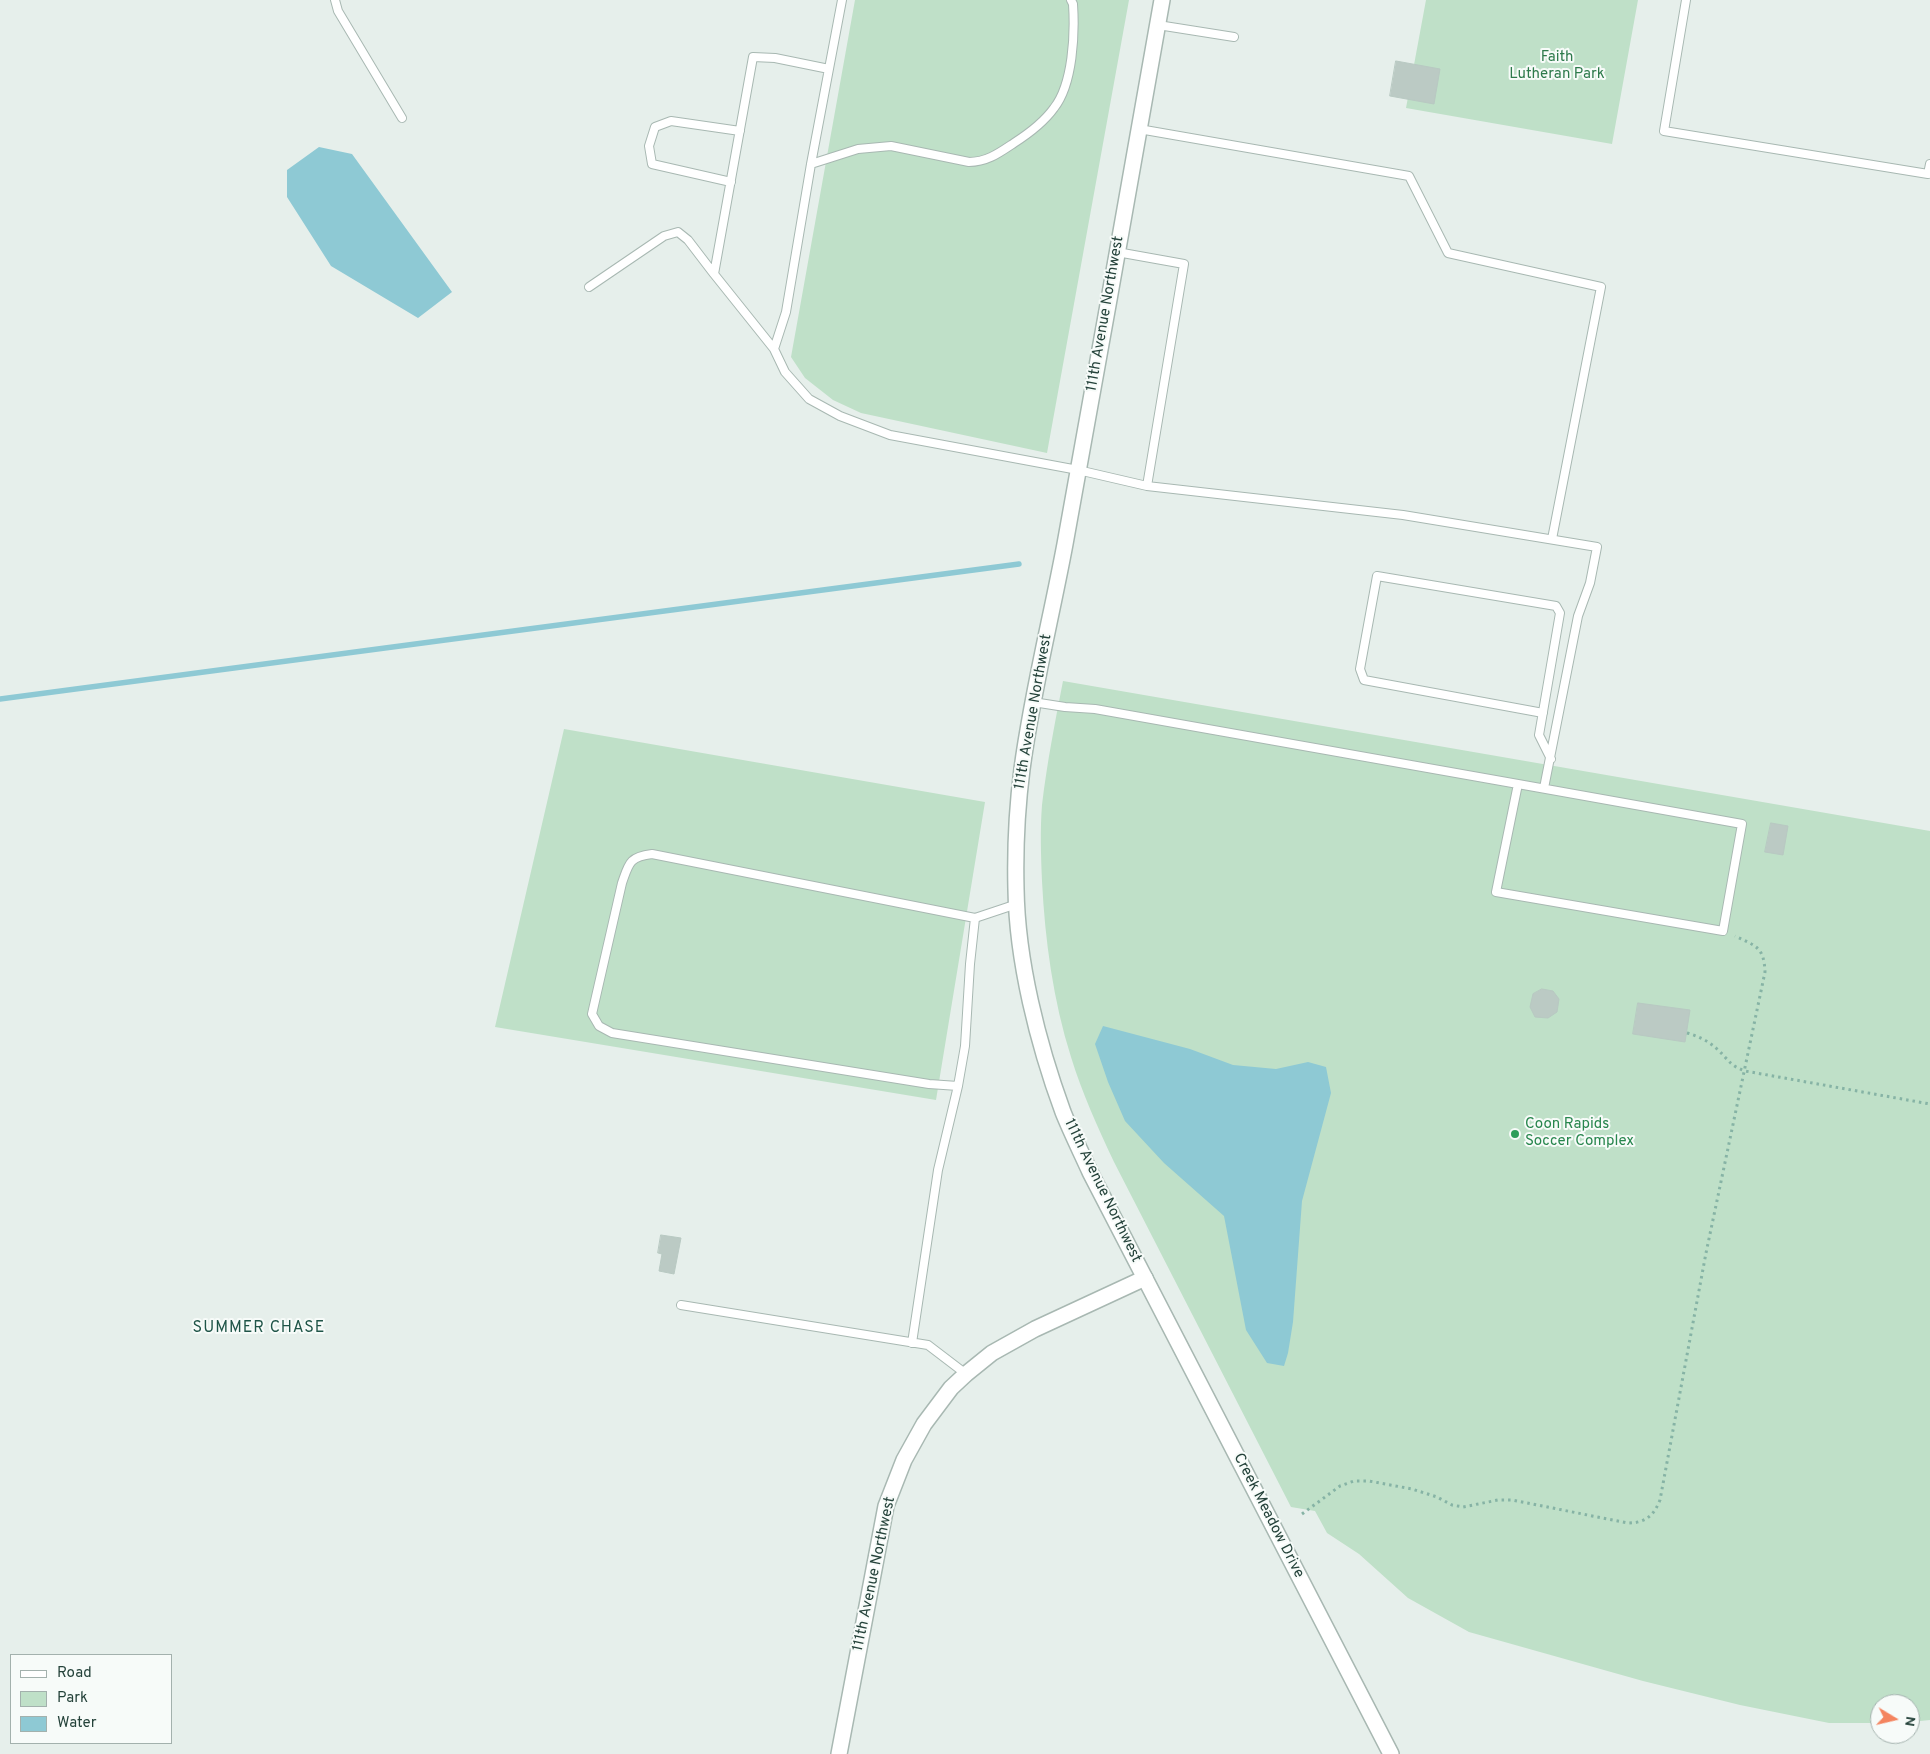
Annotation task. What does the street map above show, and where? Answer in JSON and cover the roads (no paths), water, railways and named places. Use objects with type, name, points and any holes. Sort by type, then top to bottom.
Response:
[{"type":"street","name":"111th Avenue Northwest","points":[[841,1754],[886,1506],[904,1460],[924,1424],[951,1388],[992,1354],[1035,1329],[1145,1278],[1090,1172],[1064,1114],[1046,1062],[1031,1000],[1021,943],[1017,904],[1017,833],[1022,771],[1033,702],[1078,470],[1162,0]]},
{"type":"street","name":"Creek Meadow Drive","points":[[1145,1278],[1391,1754]]},
{"type":"lane","points":[[335,0],[338,12],[402,118]]},
{"type":"lane","points":[[774,349],[786,312],[811,164],[842,0]]},
{"type":"lane","points":[[811,164],[858,149],[890,146],[969,162],[980,162],[991,158],[1044,120],[1056,107],[1064,87],[1073,46],[1074,14],[1071,0]]},
{"type":"lane","points":[[1686,0],[1664,131],[1928,174],[1930,164]]},
{"type":"lane","points":[[1158,25],[1234,38]]},
{"type":"lane","points":[[714,274],[753,57],[776,58],[829,68]]},
{"type":"lane","points":[[731,182],[652,164],[649,146],[655,127],[671,121],[740,130]]},
{"type":"lane","points":[[1139,129],[1409,176],[1448,253],[1601,287],[1552,539]]},
{"type":"lane","points":[[589,287],[664,236],[678,232],[688,240],[734,302],[774,349],[785,372],[809,399],[840,416],[890,435],[1078,470],[1147,486],[1403,515],[1597,546],[1590,583],[1578,616],[1544,788]]},
{"type":"lane","points":[[1117,252],[1184,264],[1147,486]]},
{"type":"lane","points":[[1543,713],[1364,680],[1360,669],[1377,576],[1556,606],[1560,613],[1543,713],[1539,735],[1551,759]]},
{"type":"lane","points":[[1033,702],[1095,709],[1544,788],[1742,824],[1723,931],[1496,892],[1518,784]]},
{"type":"lane","points":[[958,1086],[929,1084],[612,1033],[599,1026],[592,1014],[622,883],[629,863],[638,856],[652,854],[975,918],[1017,904]]},
{"type":"lane","points":[[912,1343],[938,1170],[958,1086],[965,1046],[975,918]]},
{"type":"lane","points":[[681,1305],[928,1345],[966,1374]]},
{"type":"water","points":[[319,147],[352,154],[452,292],[418,318],[331,266],[287,197],[287,170]]},
{"type":"water","points":[[1103,1026],[1190,1049],[1233,1065],[1276,1069],[1308,1062],[1326,1067],[1331,1093],[1302,1201],[1293,1322],[1284,1366],[1267,1363],[1246,1330],[1224,1216],[1164,1163],[1125,1121],[1108,1082],[1095,1044]]},
{"type":"waterway","points":[[0,699],[1019,564]]},
{"type":"place","name":"Coon Rapids Soccer Complex","points":[[1515,1134]]},
{"type":"district","name":"SUMMER CHASE","points":[[259,1329]]},
{"type":"park label","name":"Faith Lutheran Park","points":[[1557,66]]}]
